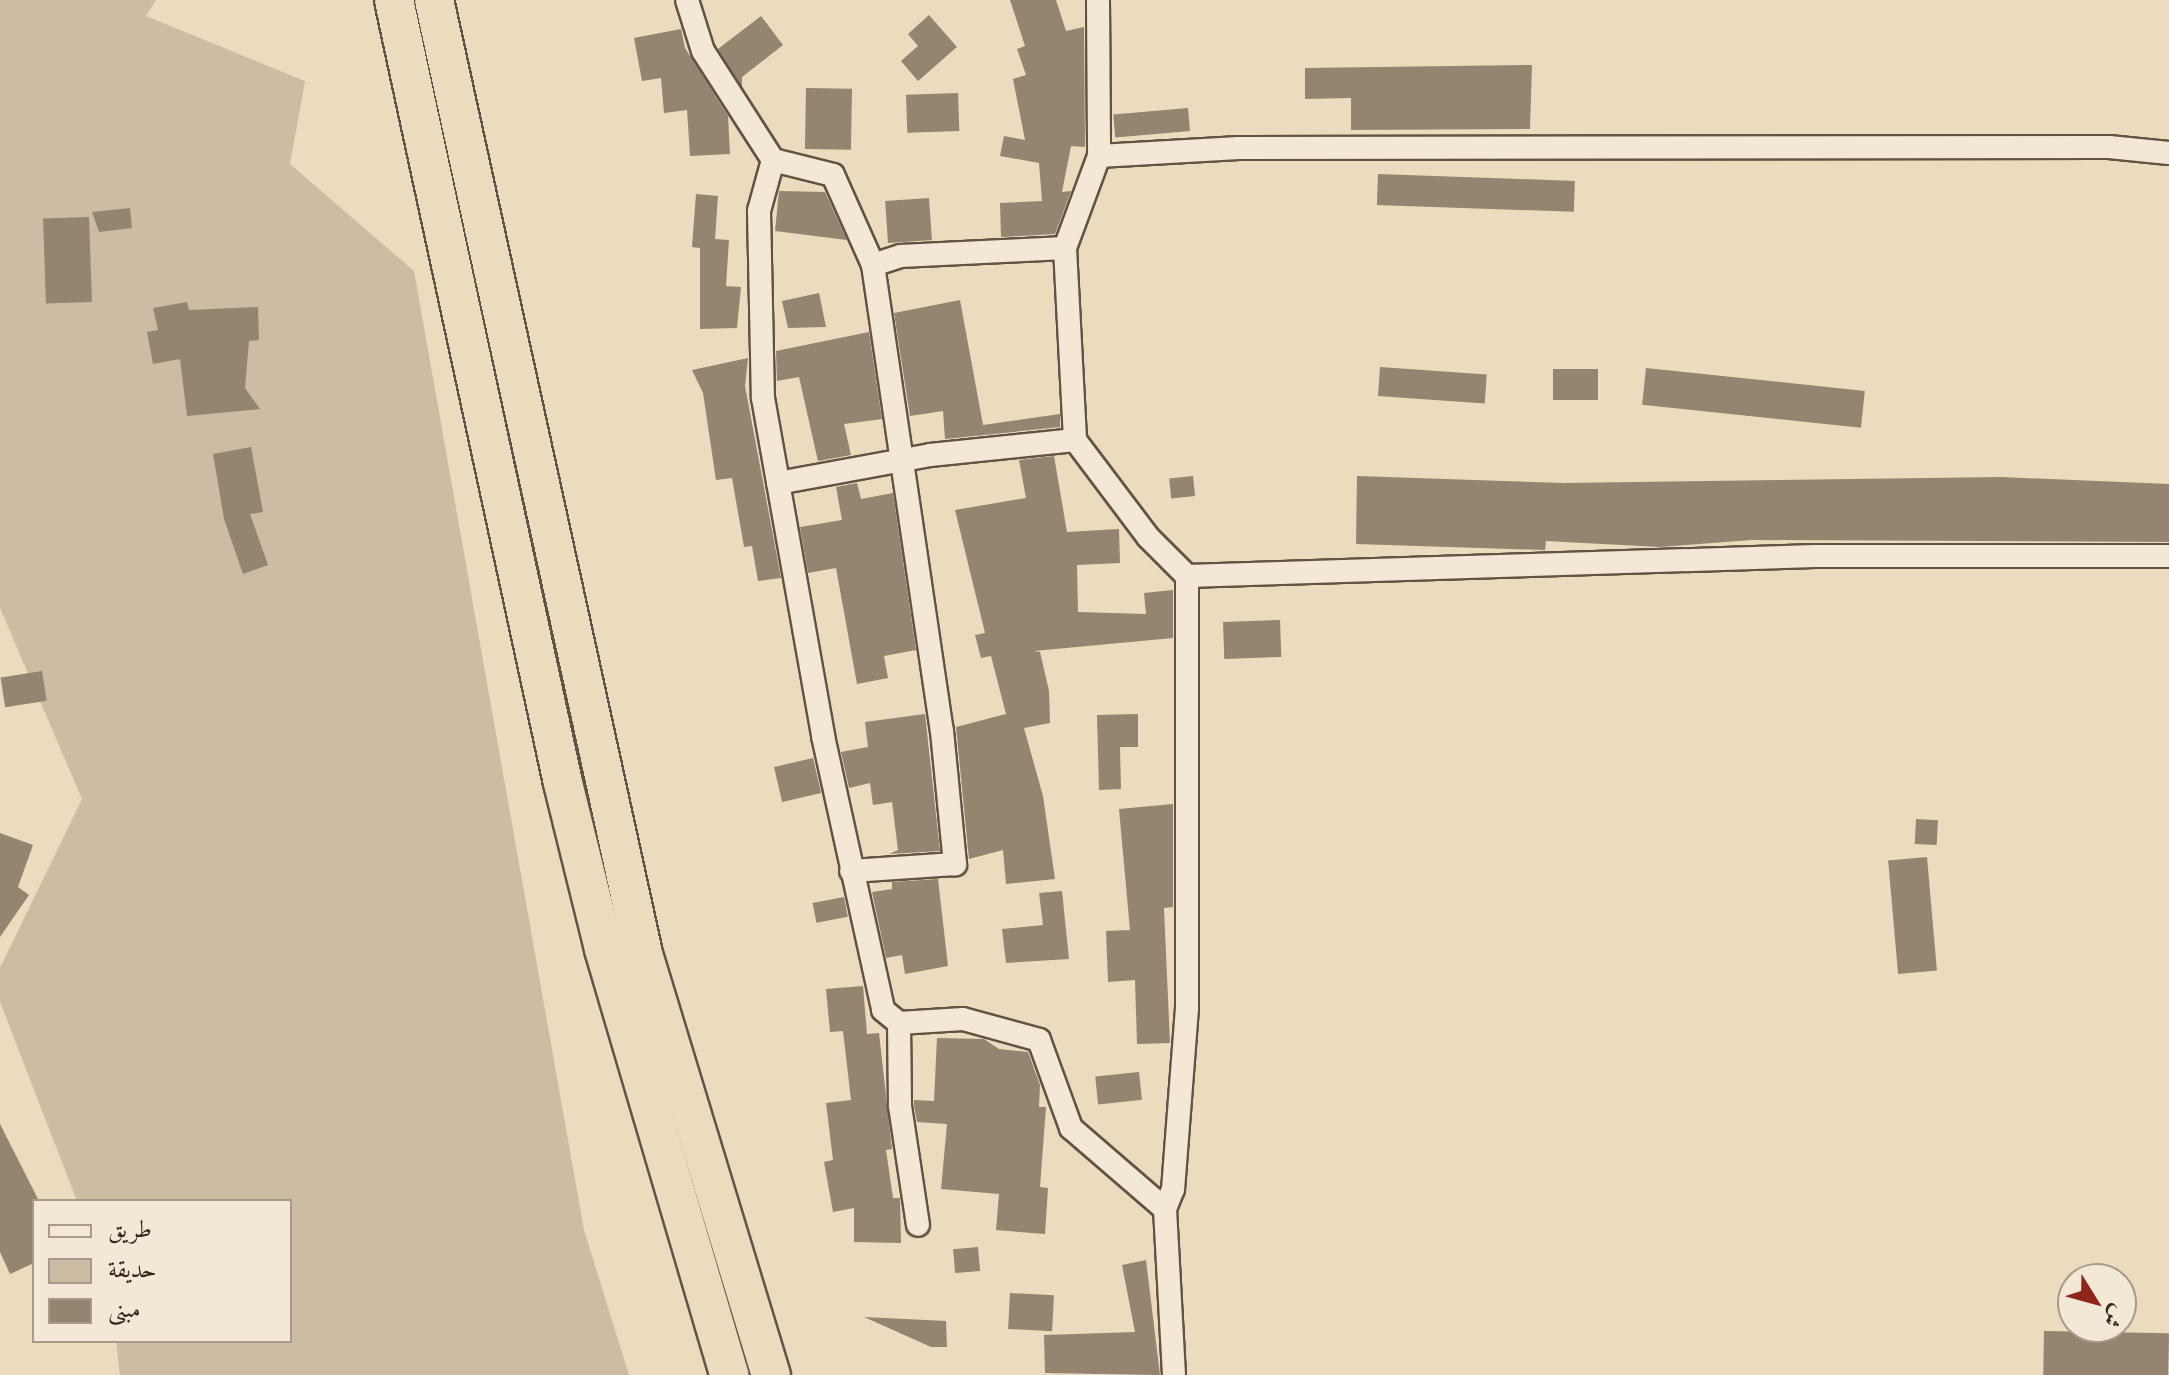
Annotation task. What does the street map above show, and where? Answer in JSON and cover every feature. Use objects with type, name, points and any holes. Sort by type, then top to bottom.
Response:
[{"type":"highway","points":[[394,0],[555,752],[604,949],[729,1375]]},
{"type":"highway","points":[[434,0],[643,954],[771,1375]]},
{"type":"street","points":[[687,0],[703,51],[773,160],[833,175],[873,265],[955,864],[851,871]]},
{"type":"street","points":[[1098,0],[1099,156],[1065,248],[1075,440],[1148,537],[1187,576],[1187,1008],[1173,1189],[1165,1209],[1174,1375]]},
{"type":"street","points":[[1099,156],[1239,148],[2109,147],[2169,153]]},
{"type":"street","points":[[773,160],[759,211],[763,398],[851,871],[883,1010],[899,1023],[963,1019],[1039,1040],[1071,1128],[1165,1209]]},
{"type":"street","points":[[873,265],[901,256],[1065,248]]},
{"type":"street","points":[[778,483],[1075,440]]},
{"type":"street","points":[[1187,576],[1815,556],[2169,556]]},
{"type":"street","points":[[899,1023],[900,1106],[918,1225]]},
{"type":"green space","points":[[0,0],[156,0],[146,16],[305,81],[290,164],[414,271],[584,1230],[629,1375],[120,1375],[116,1343],[292,1343],[292,1199],[76,1199],[0,1002],[0,968],[82,799],[0,608]]},
{"type":"building","points":[[1010,0],[1056,0],[1066,31],[1084,27],[1085,147],[1071,146],[1062,192],[1071,191],[1055,234],[1001,237],[1000,203],[1042,201],[1039,163],[1000,156],[1004,136],[1025,140],[1013,79],[1026,75],[1017,49],[1025,46]]},
{"type":"building","points":[[929,15],[957,47],[918,81],[901,61],[918,46],[908,34]]},
{"type":"building","points":[[761,16],[783,45],[742,77],[742,87],[718,49]]},
{"type":"building","points":[[681,29],[685,48],[728,116],[730,154],[690,156],[687,110],[664,113],[661,78],[642,81],[634,38]]},
{"type":"building","points":[[1532,65],[1530,129],[1351,130],[1351,98],[1305,99],[1305,68]]},
{"type":"building","points":[[806,88],[852,89],[851,150],[805,149]]},
{"type":"building","points":[[958,93],[959,131],[907,133],[906,95]]},
{"type":"building","points":[[1188,108],[1190,131],[1115,137],[1113,115]]},
{"type":"building","points":[[1378,174],[1575,181],[1574,212],[1377,205]]},
{"type":"building","points":[[779,191],[825,192],[847,240],[775,231]]},
{"type":"building","points":[[696,194],[718,196],[715,239],[729,240],[726,286],[741,287],[737,328],[700,329],[700,248],[692,247]]},
{"type":"building","points":[[929,198],[932,240],[888,243],[885,201]]},
{"type":"building","points":[[130,208],[132,228],[99,232],[92,212]]},
{"type":"building","points":[[89,217],[92,302],[46,304],[43,219]]},
{"type":"building","points":[[819,293],[826,327],[788,328],[782,301]]},
{"type":"building","points":[[960,300],[983,425],[1060,414],[1060,427],[945,439],[943,411],[910,416],[894,313]]},
{"type":"building","points":[[187,302],[189,310],[258,307],[259,340],[249,341],[245,388],[260,409],[187,416],[180,359],[153,364],[147,332],[158,330],[153,308]]},
{"type":"building","points":[[869,332],[882,419],[844,424],[851,455],[818,461],[799,377],[777,381],[776,351]]},
{"type":"building","points":[[748,358],[745,386],[781,578],[758,581],[752,546],[744,547],[732,478],[716,480],[703,393],[692,370]]},
{"type":"building","points":[[1380,367],[1487,374],[1485,403],[1378,396]]},
{"type":"building","points":[[1646,368],[1865,391],[1861,428],[1642,405]]},
{"type":"building","points":[[1553,369],[1598,369],[1598,400],[1553,400]]},
{"type":"building","points":[[251,447],[263,512],[250,514],[268,565],[243,574],[224,519],[213,454]]},
{"type":"building","points":[[1054,456],[1067,532],[1119,529],[1120,563],[1077,565],[1078,612],[1146,614],[1144,593],[1173,590],[1173,638],[1034,651],[1040,652],[1049,691],[1050,723],[1024,728],[1043,796],[1055,879],[1006,884],[1003,850],[969,859],[956,727],[1006,714],[991,656],[981,658],[975,635],[985,633],[955,510],[1026,498],[1019,460]]},
{"type":"building","points":[[1193,476],[1195,496],[1171,498],[1169,479]]},
{"type":"building","points":[[1357,476],[1564,483],[2001,477],[2169,484],[2169,542],[1752,540],[1660,547],[1546,541],[1545,550],[1356,544]]},
{"type":"building","points":[[857,483],[861,499],[893,493],[916,650],[884,656],[888,678],[857,684],[836,568],[808,573],[800,527],[842,520],[836,487]]},
{"type":"building","points":[[1280,620],[1281,657],[1224,659],[1223,622]]},
{"type":"building","points":[[42,671],[47,701],[5,707],[1,678]]},
{"type":"building","points":[[925,714],[940,851],[889,854],[898,850],[892,802],[873,805],[870,783],[849,788],[841,752],[868,747],[865,722]]},
{"type":"building","points":[[1138,714],[1138,747],[1120,747],[1121,789],[1099,790],[1097,715]]},
{"type":"building","points":[[813,758],[821,793],[782,802],[774,767]]},
{"type":"building","points":[[1173,804],[1173,907],[1164,908],[1170,1043],[1137,1044],[1135,980],[1108,982],[1106,931],[1130,930],[1119,809]]},
{"type":"building","points":[[1916,819],[1938,820],[1937,845],[1915,844]]},
{"type":"building","points":[[0,833],[33,845],[18,887],[29,895],[0,937]]},
{"type":"building","points":[[1927,857],[1937,971],[1898,974],[1888,860]]},
{"type":"building","points":[[938,879],[948,966],[905,974],[902,955],[886,958],[872,892],[892,889],[892,882]]},
{"type":"building","points":[[1062,891],[1069,959],[1006,963],[1002,929],[1043,925],[1039,893]]},
{"type":"building","points":[[844,897],[848,917],[816,923],[813,903]]},
{"type":"building","points":[[863,986],[867,1034],[879,1033],[892,1149],[886,1150],[893,1198],[900,1198],[901,1243],[854,1242],[854,1208],[833,1212],[824,1162],[833,1160],[826,1103],[851,1100],[843,1031],[830,1032],[826,989]]},
{"type":"building","points":[[937,1038],[984,1039],[999,1049],[1028,1052],[1040,1085],[1039,1107],[1046,1107],[1040,1187],[1048,1188],[1045,1234],[996,1230],[999,1194],[941,1189],[947,1124],[917,1122],[914,1105],[914,1100],[934,1101]]},
{"type":"building","points":[[1139,1072],[1142,1100],[1098,1104],[1095,1077]]},
{"type":"building","points":[[0,1124],[38,1199],[32,1199],[32,1264],[10,1274],[0,1252]]},
{"type":"building","points":[[978,1247],[980,1271],[955,1273],[953,1249]]},
{"type":"building","points":[[1146,1260],[1160,1375],[1045,1373],[1044,1335],[1135,1332],[1122,1265]]},
{"type":"building","points":[[1010,1293],[1054,1295],[1052,1331],[1008,1329]]},
{"type":"building","points":[[864,1317],[946,1321],[947,1347],[931,1347]]},
{"type":"building","points":[[2044,1331],[2057,1331],[2057,1343],[2137,1343],[2137,1333],[2169,1333],[2168,1375],[2043,1375]]}]
